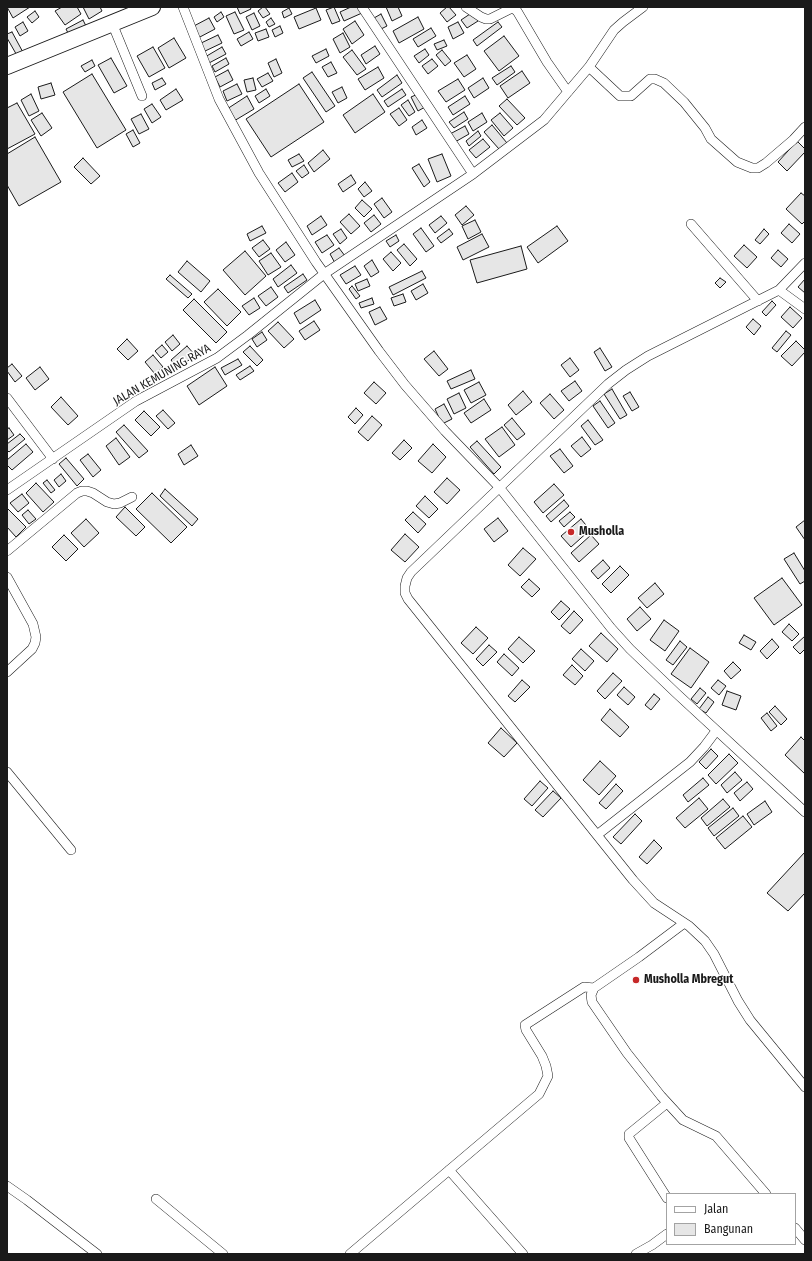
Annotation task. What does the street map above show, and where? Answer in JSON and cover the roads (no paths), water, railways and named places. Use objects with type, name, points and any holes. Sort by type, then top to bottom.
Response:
[{"type":"highway","points":[[7,66],[152,7]]},
{"type":"street","points":[[183,7],[222,106],[259,173],[324,274],[405,385],[445,431],[499,487],[611,628],[630,649],[716,731],[805,812]]},
{"type":"street","points":[[362,7],[474,174]]},
{"type":"street","points":[[466,7],[486,19],[512,8],[517,10],[547,62],[568,92]]},
{"type":"street","name":"JALAN KEMUNING RAYA","points":[[7,490],[136,401],[217,358],[324,274],[474,174],[544,120],[589,67],[614,30],[643,7]]},
{"type":"street","points":[[112,24],[142,96]]},
{"type":"street","points":[[589,67],[620,96],[631,96],[650,80],[655,79],[664,83],[684,102],[711,139],[736,162],[752,168],[758,168],[766,163],[793,140],[805,127]]},
{"type":"street","points":[[691,224],[758,301]]},
{"type":"street","points":[[805,263],[779,290],[648,356],[608,384],[411,572],[407,578],[405,586],[405,593],[408,599],[633,880],[654,903],[683,924],[689,926],[705,941],[714,954],[738,1001],[750,1020],[805,1087]]},
{"type":"street","points":[[779,290],[805,309]]},
{"type":"street","points":[[7,398],[53,459]]},
{"type":"street","points":[[7,551],[77,493],[87,491],[107,502],[114,504],[120,503],[132,497]]},
{"type":"street","points":[[7,577],[32,624],[36,637],[32,649],[7,672]]},
{"type":"street","points":[[597,835],[690,762],[716,731]]},
{"type":"street","points":[[7,772],[72,850]]},
{"type":"street","points":[[683,924],[594,988],[591,995],[592,1002],[627,1053],[667,1103],[683,1120],[716,1136],[765,1193]]},
{"type":"street","points":[[350,1254],[539,1094],[548,1076],[546,1066],[542,1056],[526,1030],[525,1025],[584,987],[594,988]]},
{"type":"street","points":[[666,1196],[628,1138],[629,1134],[667,1103]]},
{"type":"street","points":[[450,1170],[523,1254]]},
{"type":"street","points":[[7,1186],[97,1254]]},
{"type":"street","points":[[156,1199],[224,1254]]},
{"type":"street","points":[[796,1229],[805,1240]]},
{"type":"street","points":[[636,1254],[652,1246],[666,1235]]},
{"type":"place","name":"Musholla","points":[[571,532]]},
{"type":"place","name":"Musholla Mbregut","points":[[636,980]]}]
